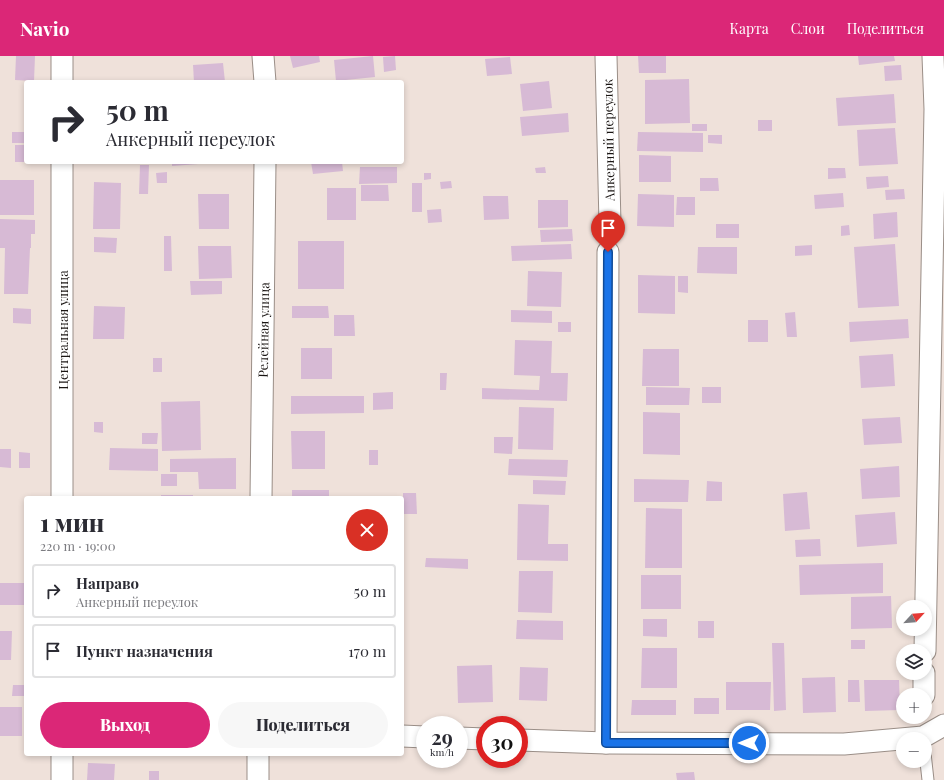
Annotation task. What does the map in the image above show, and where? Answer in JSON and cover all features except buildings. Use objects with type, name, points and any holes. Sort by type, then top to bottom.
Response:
[{"type":"street","points":[[62,56],[62,80]]},
{"type":"street","points":[[263,56],[265,80]]},
{"type":"street","name":"Анкерный переулок","points":[[606,56],[610,224]]},
{"type":"street","points":[[925,644],[937,349],[935,109],[933,56]]},
{"type":"street","name":"Центральная улица","points":[[62,164],[62,496]]},
{"type":"street","name":"Релейная улица","points":[[261,496],[265,164]]},
{"type":"street","points":[[606,743],[608,252]]},
{"type":"street","points":[[931,732],[944,725]]},
{"type":"street","points":[[404,736],[416,737]]},
{"type":"street","points":[[528,740],[606,743],[844,744],[896,739]]},
{"type":"street","points":[[62,756],[62,780]]},
{"type":"street","points":[[258,756],[258,780]]},
{"type":"lane","points":[[927,768],[928,780]]},
{"type":"route","points":[[608,252],[606,743],[749,743]]}]
